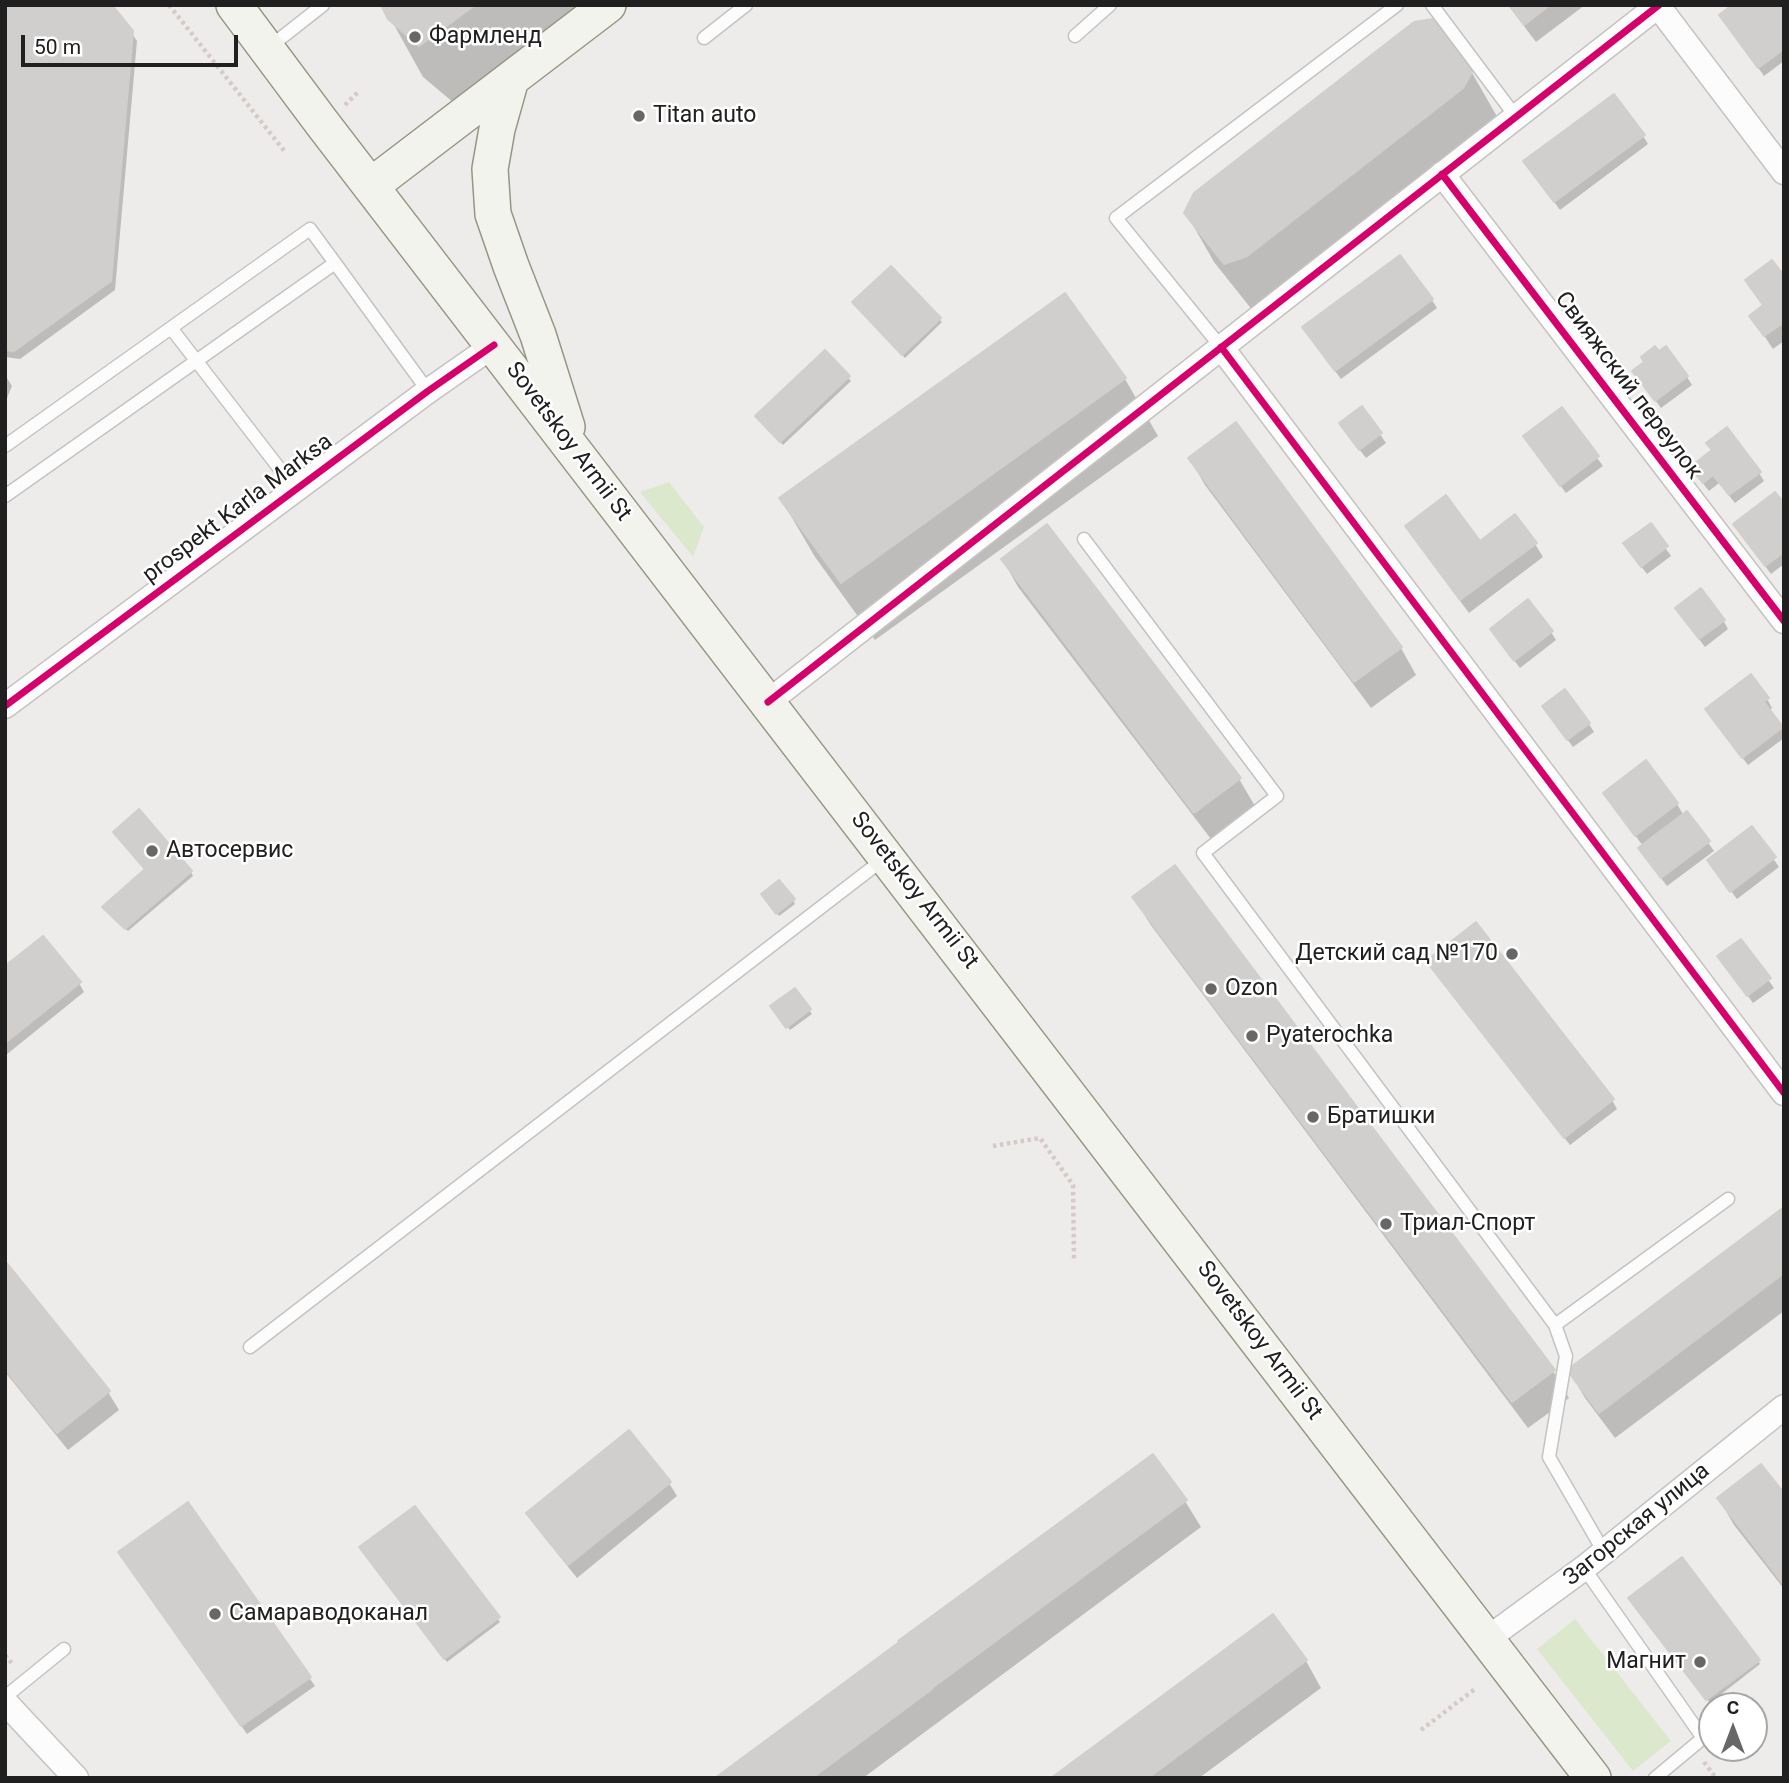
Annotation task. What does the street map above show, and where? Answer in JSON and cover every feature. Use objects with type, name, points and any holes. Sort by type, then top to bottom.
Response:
[{"type":"main road","points":[[372,185],[608,5]]},
{"type":"main road","name":"Sovetskoy Armii St","points":[[237,6],[267,49],[1593,1778]]},
{"type":"main road","points":[[511,79],[497,129],[490,169],[493,214],[538,335],[575,450]]},
{"type":"street","points":[[768,702],[1659,6],[1784,172]]},
{"type":"street","name":"Свияжский переулок","points":[[1442,174],[1784,621]]},
{"type":"street","name":"prospekt Karla Marksa","points":[[5,706],[428,391],[494,345]]},
{"type":"street","points":[[1221,347],[1784,1093]]},
{"type":"street","name":"Загорская улица","points":[[1487,1639],[1584,1569],[1784,1407]]},
{"type":"street","points":[[5,1702],[76,1778]]},
{"type":"lane","points":[[267,49],[323,5]]},
{"type":"lane","points":[[704,38],[746,5]]},
{"type":"lane","points":[[1075,36],[1110,5]]},
{"type":"lane","points":[[1221,347],[1116,218],[1397,5]]},
{"type":"lane","points":[[1432,5],[1516,117]]},
{"type":"lane","points":[[5,446],[310,229],[428,391]]},
{"type":"lane","points":[[5,496],[335,263]]},
{"type":"lane","points":[[171,328],[296,490]]},
{"type":"lane","points":[[1084,539],[1277,796],[1203,853],[1555,1325],[1566,1356],[1549,1457],[1604,1552]]},
{"type":"lane","points":[[250,1347],[887,857]]},
{"type":"lane","points":[[1555,1325],[1728,1199]]},
{"type":"lane","points":[[1584,1569],[1703,1738],[1655,1778]]},
{"type":"lane","points":[[5,1697],[64,1649]]},
{"type":"path","points":[[169,5],[286,153]]},
{"type":"path","points":[[341,108],[359,91]]},
{"type":"path","points":[[993,1146],[1040,1138],[1073,1185],[1074,1259]]},
{"type":"path","points":[[1421,1730],[1475,1689]]},
{"type":"green space","points":[[669,482],[704,527],[693,557],[640,492]]},
{"type":"green space","points":[[1575,1619],[1671,1741],[1633,1771],[1537,1649]]},
{"type":"building","points":[[5,5],[112,5],[133,31],[111,281],[14,351],[5,350]]},
{"type":"building","points":[[381,5],[475,5],[419,46],[388,19]]},
{"type":"building","points":[[1510,5],[1550,5],[1524,25]]},
{"type":"building","points":[[1732,5],[1784,5],[1784,49],[1758,68],[1719,15]]},
{"type":"building","points":[[1433,19],[1473,70],[1463,88],[1247,256],[1224,264],[1184,213],[1194,193],[1414,22]]},
{"type":"building","points":[[1614,94],[1645,135],[1554,202],[1523,161]]},
{"type":"building","points":[[1400,255],[1433,299],[1335,371],[1302,327]]},
{"type":"building","points":[[1772,260],[1782,273],[1784,272],[1784,324],[1764,336],[1749,316],[1763,305],[1745,280]]},
{"type":"building","points":[[891,266],[941,318],[902,355],[852,302]]},
{"type":"building","points":[[1065,293],[1126,378],[841,583],[779,498]]},
{"type":"building","points":[[1655,346],[1659,351],[1666,346],[1688,376],[1655,401],[1632,371],[1644,362],[1641,357]]},
{"type":"building","points":[[825,350],[850,376],[780,442],[755,416]]},
{"type":"building","points":[[1362,406],[1382,433],[1359,450],[1339,423]]},
{"type":"building","points":[[1562,407],[1599,456],[1560,486],[1523,436]]},
{"type":"building","points":[[1236,422],[1402,647],[1354,682],[1188,458]]},
{"type":"building","points":[[1727,427],[1761,472],[1729,495],[1713,475],[1703,483],[1690,467],[1712,450],[1706,443]]},
{"type":"building","points":[[1775,492],[1784,503],[1784,552],[1765,566],[1733,524]]},
{"type":"building","points":[[1446,495],[1480,541],[1515,514],[1537,543],[1460,600],[1405,526]]},
{"type":"building","points":[[1651,523],[1668,546],[1641,567],[1623,543]]},
{"type":"building","points":[[1047,524],[1241,778],[1194,813],[1001,559]]},
{"type":"building","points":[[1701,588],[1725,620],[1699,639],[1675,608]]},
{"type":"building","points":[[1528,599],[1553,631],[1514,661],[1490,629]]},
{"type":"building","points":[[1751,674],[1769,698],[1764,702],[1783,727],[1742,758],[1705,709]]},
{"type":"building","points":[[1565,689],[1590,723],[1567,740],[1542,706]]},
{"type":"building","points":[[1646,760],[1678,803],[1635,836],[1603,793]]},
{"type":"building","name":"Автосервис","points":[[139,809],[192,871],[125,929],[102,907],[145,869],[113,832]]},
{"type":"building","points":[[1687,811],[1710,841],[1661,878],[1638,848]]},
{"type":"building","points":[[1752,826],[1776,857],[1730,892],[1707,860]]},
{"type":"building","points":[[1175,865],[1360,1111],[1317,1143],[1132,897]]},
{"type":"building","points":[[779,880],[795,899],[776,914],[761,894]]},
{"type":"building","points":[[1476,922],[1614,1099],[1564,1138],[1426,961]]},
{"type":"building","points":[[43,936],[81,982],[5,1043],[5,966]]},
{"type":"building","points":[[1741,939],[1771,978],[1747,996],[1717,956]]},
{"type":"building","points":[[795,988],[811,1009],[786,1028],[770,1006]]},
{"type":"building","points":[[1360,1111],[1555,1370],[1512,1402],[1317,1143]]},
{"type":"building","points":[[1784,1207],[1784,1273],[1599,1413],[1567,1370]]},
{"type":"building","points":[[5,1261],[110,1391],[57,1433],[5,1369]]},
{"type":"building","points":[[629,1430],[671,1482],[568,1565],[526,1513]]},
{"type":"building","points":[[1153,1454],[1187,1500],[932,1688],[898,1641]]},
{"type":"building","points":[[1761,1464],[1784,1493],[1784,1585],[1717,1498]]},
{"type":"building","name":"Самараводоканал","points":[[188,1502],[311,1677],[241,1726],[118,1552]]},
{"type":"building","points":[[415,1506],[500,1617],[444,1659],[359,1547]]},
{"type":"building","points":[[1682,1557],[1760,1660],[1717,1692],[1700,1692],[1628,1598]]},
{"type":"building","points":[[1273,1614],[1307,1660],[1148,1778],[1051,1778]]},
{"type":"building","points":[[898,1643],[932,1689],[812,1778],[715,1778]]},
{"type":"cycle path","points":[[768,702],[1659,5]]},
{"type":"cycle path","points":[[1442,174],[1784,621]]},
{"type":"cycle path","points":[[5,706],[428,391],[494,345]]},
{"type":"cycle path","points":[[1221,347],[1784,1093]]},
{"type":"place","name":"Фармленд","points":[[415,37]]},
{"type":"place","name":"Titan auto","points":[[639,116]]},
{"type":"place","name":"Автосервис","points":[[152,851]]},
{"type":"place","name":"Детский сад №170","points":[[1512,954]]},
{"type":"place","name":"Ozon","points":[[1211,989]]},
{"type":"place","name":"Pyaterochka","points":[[1252,1036]]},
{"type":"place","name":"Братишки","points":[[1313,1117]]},
{"type":"place","name":"Триал-Спорт","points":[[1386,1224]]},
{"type":"place","name":"Самараводоканал","points":[[215,1614]]},
{"type":"place","name":"Магнит","points":[[1700,1662]]}]
